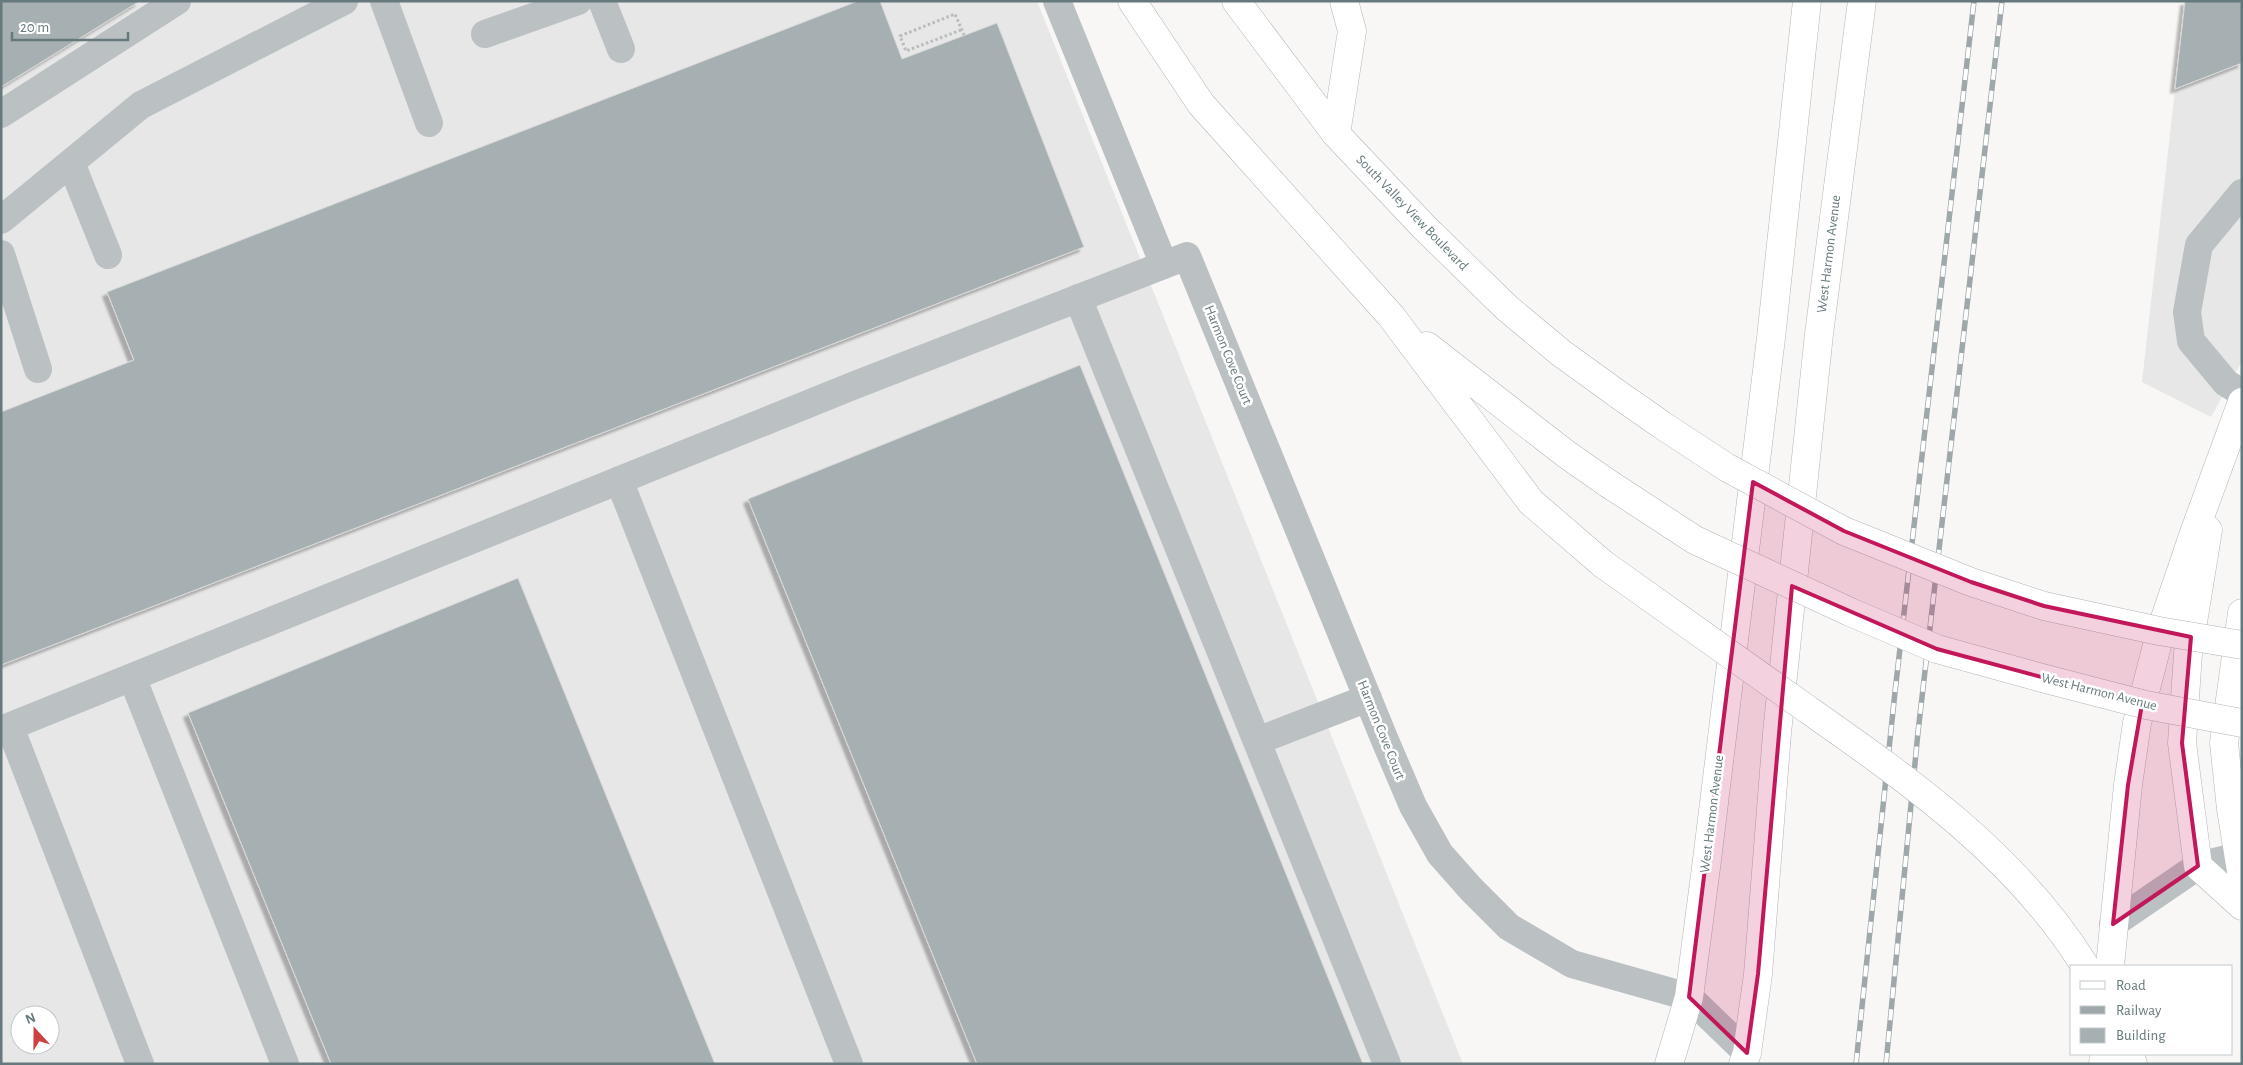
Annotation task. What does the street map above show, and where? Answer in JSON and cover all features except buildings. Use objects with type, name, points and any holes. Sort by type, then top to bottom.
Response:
[{"type":"main road","points":[[1132,1],[1201,104],[1392,316],[1531,502],[1603,564],[1916,786],[1990,850],[2034,896],[2065,934],[2084,965]]},
{"type":"main road","name":"South Valley View Boulevard","points":[[1236,1],[1336,134],[1424,227],[1507,308],[1561,353],[1662,426],[1726,467],[1844,531],[1953,575],[2044,606],[2159,631],[2242,644]]},
{"type":"main road","points":[[1336,134],[1352,31],[1344,1]]},
{"type":"main road","name":"West Harmon Avenue","points":[[1669,1064],[1688,998],[1771,338],[1807,1]]},
{"type":"main road","name":"West Harmon Avenue","points":[[1745,1058],[1758,974],[1777,733],[1818,344],[1862,1]]},
{"type":"main road","name":"West Harmon Avenue","points":[[1392,316],[1448,364],[1566,454],[1695,540],[1850,612],[1937,649],[2146,705],[2242,723]]},
{"type":"main road","points":[[2110,965],[2128,785],[2137,723],[2161,630],[2242,402]]},
{"type":"main road","points":[[2214,479],[2208,536],[2188,653],[2182,743],[2198,866],[2242,906]]},
{"type":"main road","points":[[2241,862],[2224,743],[2242,612]]},
{"type":"street","points":[[1,114],[177,1]]},
{"type":"street","points":[[1,220],[141,105],[344,1]]},
{"type":"street","points":[[384,1],[429,123]]},
{"type":"street","points":[[485,34],[578,1]]},
{"type":"street","points":[[602,1],[621,49]]},
{"type":"street","name":"Harmon Cove Court","points":[[1057,1],[1176,260],[1368,698],[1413,806],[1440,854],[1470,889],[1509,926],[1572,964],[1688,998],[1745,1058]]},
{"type":"street","points":[[71,163],[108,255]]},
{"type":"street","points":[[2242,193],[2199,245],[2187,312],[2191,341],[2226,383],[2242,393]]},
{"type":"street","points":[[1,254],[38,368]]},
{"type":"street","points":[[140,1064],[5,728],[855,384],[1176,260]]},
{"type":"street","points":[[1078,298],[1387,1064]]},
{"type":"street","points":[[620,480],[849,1064]]},
{"type":"street","points":[[132,677],[285,1064]]},
{"type":"street","points":[[1257,741],[1368,698]]},
{"type":"street","points":[[2113,924],[2198,866],[2241,862]]},
{"type":"path","points":[[961,30],[906,51],[900,36],[956,14],[964,35]]},
{"type":"highlighted area","points":[[1753,482],[1844,531],[1971,582],[2044,606],[2191,637],[2182,743],[2198,866],[2113,924],[2128,785],[2142,704],[1937,649],[1792,586],[1758,974],[1747,1053],[1689,997]]},
{"type":"shaded area","points":[[1,1],[1037,1],[1463,1064],[1,1064]]},
{"type":"shaded area","points":[[2185,1],[2242,1],[2242,361],[2211,417],[2142,382]]},
{"type":"railway","points":[[1856,1064],[1895,692],[1974,1]]},
{"type":"railway","points":[[1886,1064],[1918,732],[2002,1]]}]
